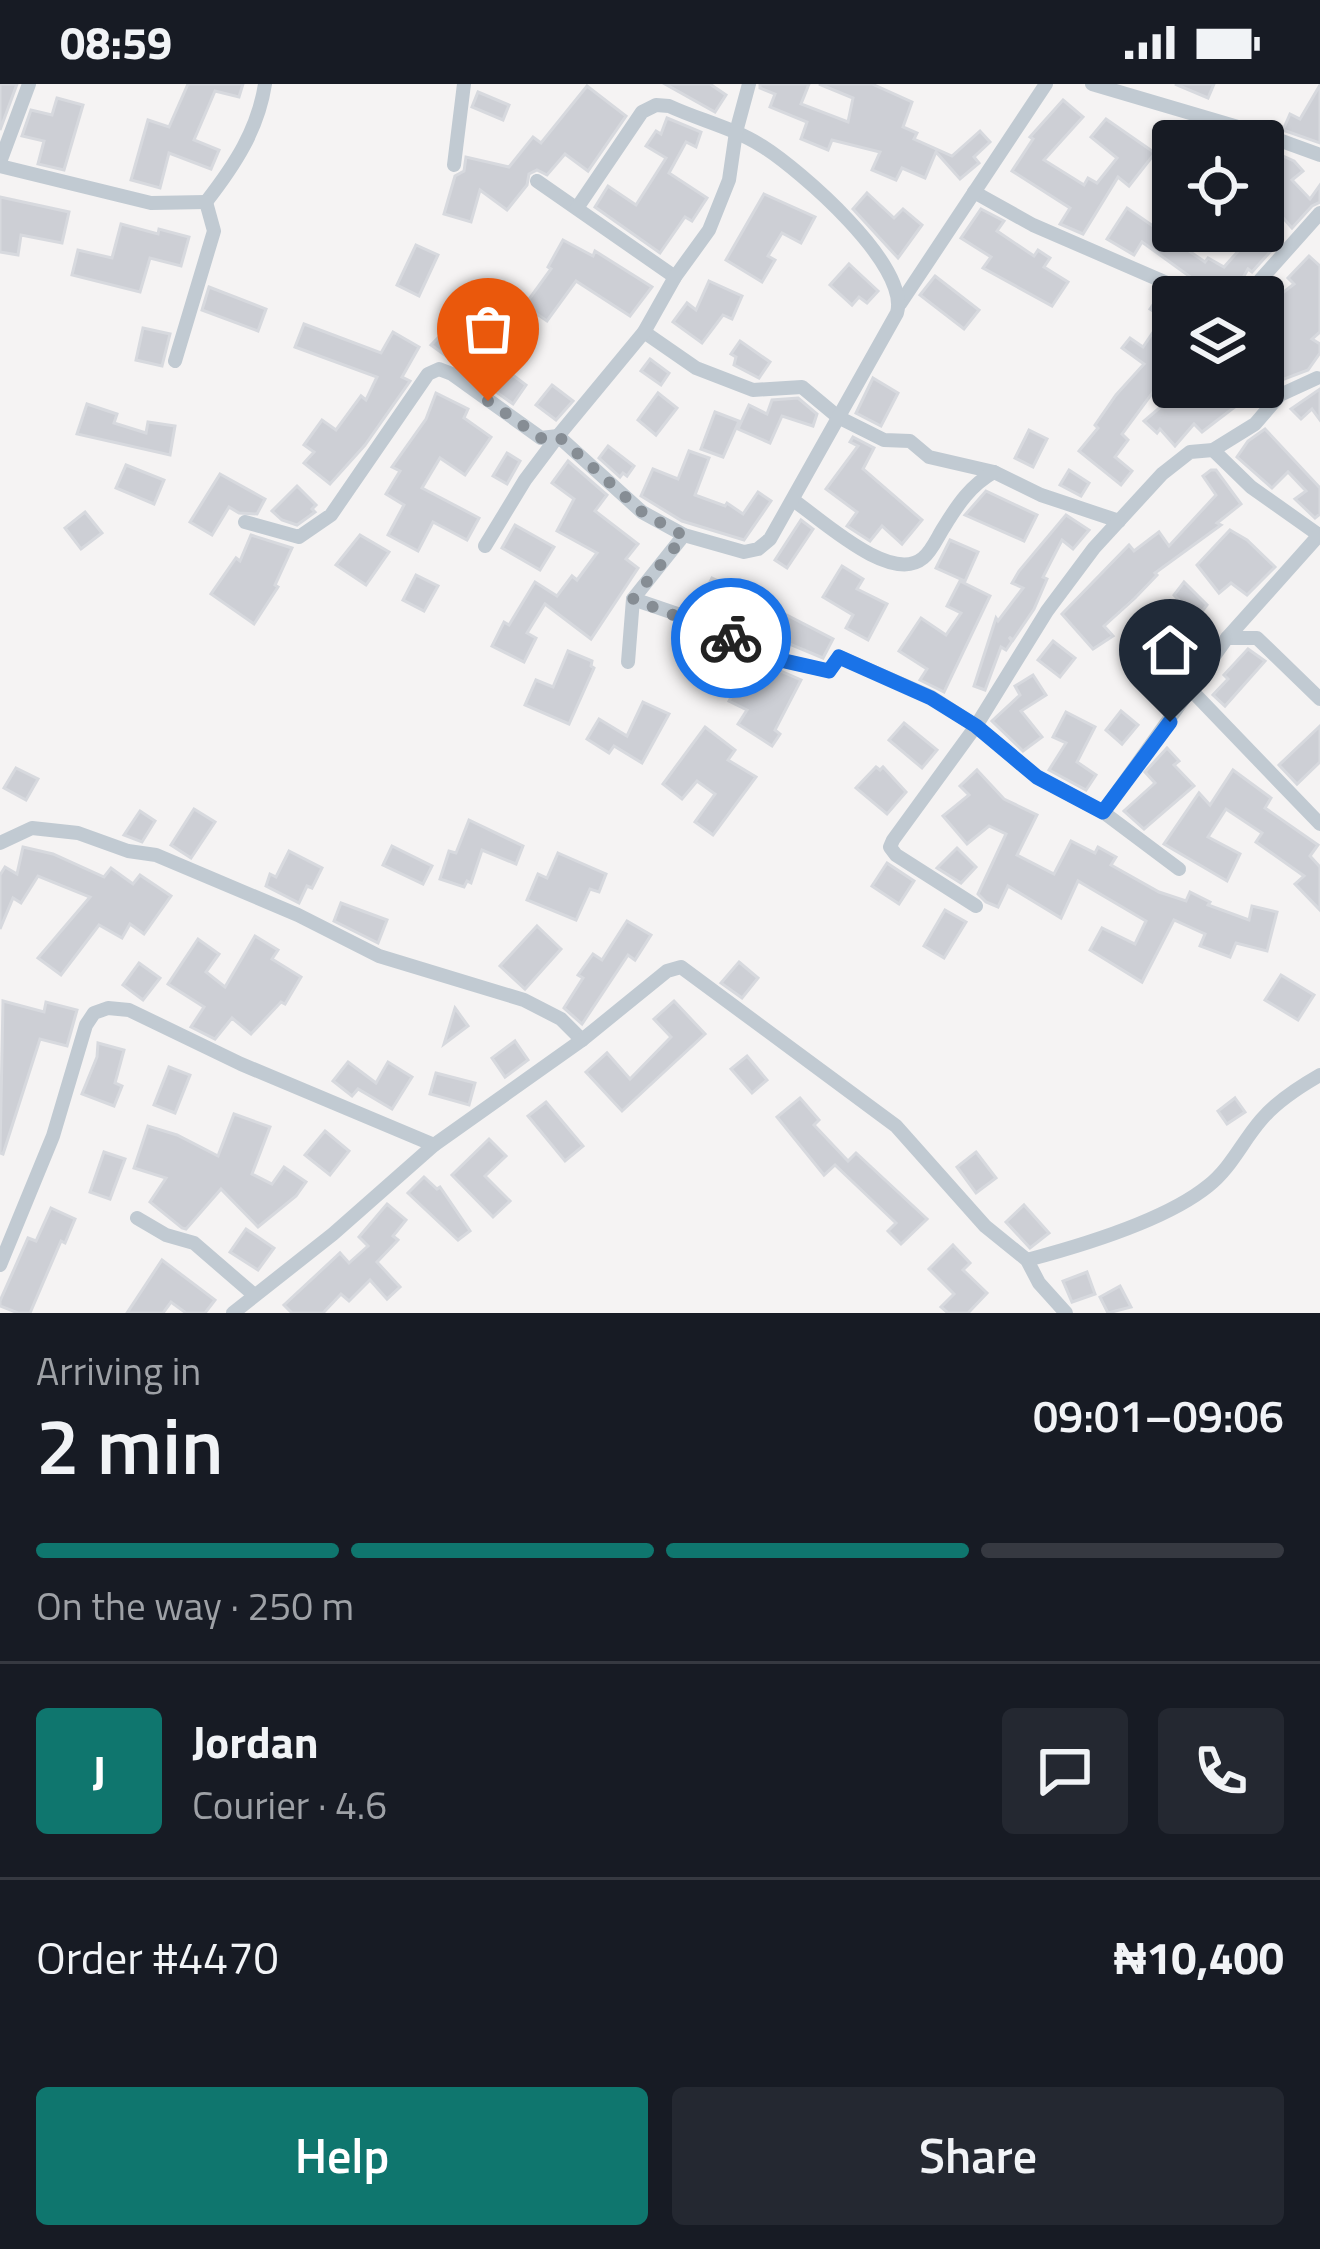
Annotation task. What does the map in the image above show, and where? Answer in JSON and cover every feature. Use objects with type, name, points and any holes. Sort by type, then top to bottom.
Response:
[{"type":"street","points":[[29,84],[0,164],[151,203],[206,202],[236,165],[261,109],[265,84]]},
{"type":"street","points":[[454,165],[464,84]]},
{"type":"street","points":[[485,546],[525,480],[644,332],[709,230],[729,180],[749,84]]},
{"type":"street","points":[[245,522],[299,537],[331,515],[428,374],[440,369],[541,438],[558,436],[642,512],[684,536],[744,552],[758,549],[781,525],[900,304],[1046,84]]},
{"type":"street","points":[[1092,84],[1320,155]]},
{"type":"street","points":[[1137,100],[1142,84]]},
{"type":"street","points":[[578,208],[642,112],[669,106],[764,147],[853,224],[890,274],[900,304]]},
{"type":"street","points":[[537,181],[675,277]]},
{"type":"street","points":[[974,192],[1033,225],[1152,277]]},
{"type":"street","points":[[175,361],[214,231],[206,202]]},
{"type":"street","points":[[1264,276],[1320,213]]},
{"type":"street","points":[[644,332],[696,368],[753,390],[802,387],[838,417],[884,440],[910,441],[929,457],[994,472],[1041,495],[1119,521]]},
{"type":"street","points":[[976,906],[890,847],[976,726],[1047,611],[1119,521],[1190,452],[1213,450],[1255,424],[1280,395],[1317,378]]},
{"type":"street","points":[[1103,812],[1227,638],[1320,534],[1251,488],[1213,450]]},
{"type":"street","points":[[793,500],[872,556],[908,566],[926,556],[974,483],[994,472]]},
{"type":"street","points":[[628,662],[633,599],[684,536]]},
{"type":"street","points":[[633,599],[686,617],[776,659],[829,671],[839,657],[931,698],[976,726],[1037,777],[1103,812],[1179,869]]},
{"type":"street","points":[[1227,638],[1257,638],[1320,699]]},
{"type":"street","points":[[1192,691],[1320,824]]},
{"type":"street","points":[[1,838],[32,828],[78,833],[128,851],[156,855],[298,915],[379,956],[524,1000],[561,1019],[582,1040]]},
{"type":"street","points":[[233,1313],[434,1145],[582,1040],[667,971],[681,967],[896,1126],[985,1226],[1027,1260],[1066,1313]]},
{"type":"street","points":[[0,1265],[53,1136],[86,1025],[94,1013],[108,1008],[130,1010],[241,1064],[434,1145]]},
{"type":"street","points":[[1027,1260],[1072,1249],[1181,1204],[1210,1185],[1234,1160],[1262,1119],[1320,1075]]},
{"type":"street","points":[[137,1219],[194,1243],[253,1294]]},
{"type":"building","points":[[0,84],[17,84],[0,130]]},
{"type":"building","points":[[188,84],[243,84],[239,97],[215,91],[194,140],[219,150],[211,169],[169,153],[160,188],[131,180],[148,120],[169,127]]},
{"type":"building","points":[[665,84],[710,84],[726,95],[715,112]]},
{"type":"building","points":[[760,84],[809,84],[801,104],[848,122],[853,98],[819,84],[872,84],[912,102],[903,127],[917,133],[914,139],[952,156],[980,131],[990,142],[974,157],[979,163],[960,179],[936,152],[925,178],[902,168],[896,180],[872,170],[880,152],[832,140],[828,150],[801,139],[807,122],[770,107],[775,94]]},
{"type":"building","points":[[1175,84],[1214,84],[1208,98]]},
{"type":"building","points":[[1320,85],[1320,143],[1284,130],[1290,114],[1300,119]]},
{"type":"building","points":[[587,86],[626,116],[588,171],[565,154],[547,175],[537,170],[529,174],[527,185],[507,210],[480,190],[471,222],[444,214],[466,157],[509,167],[533,137],[541,143]]},
{"type":"building","points":[[478,92],[509,105],[503,120],[472,107]]},
{"type":"building","points":[[57,98],[83,105],[64,170],[38,164],[44,141],[22,136],[31,110],[52,115]]},
{"type":"building","points":[[1063,100],[1083,117],[1044,160],[1084,185],[1088,178],[1097,183],[1117,158],[1091,137],[1106,119],[1152,151],[1152,157],[1129,186],[1118,177],[1083,234],[1060,224],[1070,208],[1012,171],[1030,137]]},
{"type":"building","points":[[667,118],[701,132],[696,147],[686,142],[669,173],[707,198],[692,221],[685,217],[660,253],[595,207],[608,186],[636,205],[666,158],[646,146],[656,131],[661,134]]},
{"type":"building","points":[[1284,156],[1303,171],[1292,180],[1310,199],[1320,185],[1320,202],[1292,228],[1284,219]]},
{"type":"building","points":[[867,193],[894,218],[903,209],[922,225],[898,258],[853,209]]},
{"type":"building","points":[[764,194],[815,217],[801,243],[782,233],[768,256],[775,260],[762,282],[726,260]]},
{"type":"building","points":[[0,197],[69,212],[62,243],[21,235],[18,255],[0,252]]},
{"type":"building","points":[[1127,208],[1152,225],[1152,249],[1142,242],[1134,255],[1107,239]]},
{"type":"building","points":[[981,209],[1004,221],[997,231],[1034,256],[1038,250],[1050,258],[1044,267],[1068,282],[1052,306],[983,268],[991,257],[961,238]]},
{"type":"building","points":[[121,224],[189,237],[181,266],[150,258],[140,292],[72,275],[78,250],[112,258]]},
{"type":"building","points":[[563,240],[593,256],[595,251],[652,287],[630,316],[576,281],[547,321],[537,314],[502,367],[526,385],[513,404],[431,345],[463,312],[482,329],[503,297],[522,309],[551,269]]},
{"type":"building","points":[[416,245],[438,255],[419,296],[397,285]]},
{"type":"building","points":[[1156,252],[1191,252],[1224,267],[1237,252],[1270,252],[1244,276],[1189,276]]},
{"type":"building","points":[[1309,256],[1320,266],[1320,332],[1312,339],[1320,344],[1320,353],[1308,370],[1284,379],[1284,292],[1294,284],[1288,278]]},
{"type":"building","points":[[849,264],[878,291],[867,303],[859,297],[852,305],[830,285]]},
{"type":"building","points":[[935,276],[979,310],[964,329],[920,295]]},
{"type":"building","points":[[709,281],[742,296],[732,319],[723,315],[702,343],[673,322],[687,303],[696,310]]},
{"type":"building","points":[[209,287],[266,309],[258,331],[202,310]]},
{"type":"building","points":[[304,324],[381,353],[393,332],[419,347],[402,377],[410,381],[365,445],[330,484],[304,463],[314,452],[304,445],[322,420],[336,430],[361,396],[366,400],[377,377],[295,347]]},
{"type":"building","points":[[143,328],[170,334],[162,366],[136,360]]},
{"type":"building","points":[[1152,334],[1152,393],[1122,434],[1128,440],[1115,457],[1132,471],[1121,485],[1079,451],[1116,395],[1144,364],[1122,348],[1130,338],[1143,347]]},
{"type":"building","points":[[740,341],[770,362],[759,378],[734,365],[736,357],[731,354]]},
{"type":"building","points":[[650,359],[669,373],[661,385],[641,371]]},
{"type":"building","points":[[873,378],[898,393],[881,426],[856,413]]},
{"type":"building","points":[[552,385],[573,401],[556,420],[536,405]]},
{"type":"building","points":[[1320,389],[1320,420],[1312,409],[1301,419],[1291,409]]},
{"type":"building","points":[[436,393],[468,409],[464,418],[491,437],[465,475],[440,458],[422,488],[479,518],[467,540],[433,522],[418,551],[388,535],[404,505],[386,494],[400,471],[392,467],[426,419]]},
{"type":"building","points":[[658,393],[677,408],[656,435],[638,420]]},
{"type":"building","points":[[798,398],[817,414],[813,426],[782,416],[770,443],[738,429],[749,405],[767,414],[772,400]]},
{"type":"building","points":[[87,404],[117,414],[114,423],[146,433],[148,422],[175,426],[170,455],[77,434]]},
{"type":"building","points":[[1159,408],[1233,408],[1202,432],[1194,424],[1175,446],[1160,429],[1157,433],[1144,421]]},
{"type":"building","points":[[715,412],[739,421],[723,457],[701,449]]},
{"type":"building","points":[[1265,429],[1320,488],[1320,514],[1315,518],[1295,499],[1306,491],[1288,472],[1272,488],[1237,457]]},
{"type":"building","points":[[1029,430],[1047,439],[1033,467],[1015,458]]},
{"type":"building","points":[[853,437],[874,448],[863,469],[922,520],[902,544],[882,526],[870,541],[847,526],[857,512],[826,489],[858,446],[850,442]]},
{"type":"building","points":[[608,446],[634,466],[627,476],[620,477],[599,458]]},
{"type":"building","points":[[689,451],[709,458],[695,495],[727,503],[743,514],[758,492],[771,501],[744,540],[682,521],[641,496],[653,469],[678,479]]},
{"type":"building","points":[[507,453],[520,461],[507,484],[493,476]]},
{"type":"building","points":[[568,461],[607,495],[595,511],[638,544],[626,559],[638,568],[591,639],[545,604],[527,633],[536,638],[524,662],[492,646],[504,622],[509,625],[535,582],[557,596],[572,576],[577,580],[597,553],[557,531],[574,499],[552,483]]},
{"type":"building","points":[[126,465],[164,480],[154,504],[116,488]]},
{"type":"building","points":[[1069,470],[1089,483],[1081,496],[1060,485]]},
{"type":"building","points":[[1216,470],[1241,504],[1217,523],[1221,525],[1155,573],[1104,626],[1113,636],[1093,649],[1062,614],[1129,545],[1134,551],[1159,532],[1169,546],[1216,495],[1203,476]]},
{"type":"building","points":[[220,474],[265,499],[257,514],[229,507],[212,535],[190,522]]},
{"type":"building","points":[[297,486],[316,505],[315,512],[297,525],[272,511]]},
{"type":"building","points":[[986,491],[1037,515],[1024,541],[965,515]]},
{"type":"building","points":[[85,512],[102,533],[81,549],[65,528]]},
{"type":"building","points":[[1066,515],[1089,530],[1073,549],[1062,540],[1043,577],[1047,579],[1034,609],[1013,640],[1009,637],[1012,641],[1006,650],[1001,647],[985,690],[974,686],[996,618],[998,621],[1023,588],[1012,583]]},
{"type":"building","points":[[801,520],[813,529],[787,568],[775,560]]},
{"type":"building","points":[[515,525],[554,547],[540,570],[502,548]]},
{"type":"building","points":[[1230,530],[1275,567],[1247,595],[1231,583],[1219,593],[1197,565]]},
{"type":"building","points":[[251,535],[292,548],[278,587],[254,624],[211,594],[236,558],[240,561]]},
{"type":"building","points":[[360,535],[389,552],[366,585],[336,565]]},
{"type":"building","points":[[950,540],[978,552],[965,581],[936,568]]},
{"type":"building","points":[[842,566],[863,579],[857,589],[887,604],[868,640],[846,628],[853,615],[823,597]]},
{"type":"building","points":[[416,575],[438,586],[424,611],[403,600]]},
{"type":"building","points":[[712,578],[739,591],[727,616],[700,602]]},
{"type":"building","points":[[960,581],[990,596],[944,692],[920,680],[927,669],[899,651],[921,618],[946,635],[961,613],[947,606]]},
{"type":"building","points":[[1184,582],[1207,605],[1192,625],[1176,610],[1182,603],[1174,595]]},
{"type":"building","points":[[777,610],[833,639],[823,658],[780,640],[777,647],[762,640]]},
{"type":"building","points":[[1148,628],[1185,653],[1168,674],[1136,648]]},
{"type":"building","points":[[685,629],[801,680],[775,730],[780,734],[772,746],[738,724],[747,710],[729,701],[736,688],[702,671],[707,662],[677,649]]},
{"type":"building","points":[[1053,641],[1075,658],[1060,677],[1038,660]]},
{"type":"building","points":[[1248,649],[1265,661],[1225,706],[1213,695]]},
{"type":"building","points":[[568,651],[592,661],[594,668],[569,724],[525,705],[536,680],[553,687]]},
{"type":"building","points":[[1033,675],[1046,695],[1021,711],[1042,737],[1023,751],[992,721],[1020,695],[1015,686]]},
{"type":"building","points":[[643,702],[669,714],[642,763],[614,746],[609,753],[587,739],[599,719],[627,736]]},
{"type":"building","points":[[1121,711],[1138,725],[1122,744],[1106,730]]},
{"type":"building","points":[[1066,712],[1095,727],[1077,762],[1096,775],[1086,790],[1049,770],[1066,743],[1053,737]]},
{"type":"building","points":[[904,723],[937,750],[922,768],[889,740]]},
{"type":"building","points":[[1320,726],[1320,762],[1297,784],[1279,765]]},
{"type":"building","points":[[705,727],[735,750],[728,760],[756,777],[713,835],[695,822],[715,794],[697,781],[682,799],[663,784]]},
{"type":"building","points":[[1167,748],[1179,761],[1174,765],[1194,786],[1144,829],[1124,811],[1155,783],[1145,772]]},
{"type":"building","points":[[876,767],[883,767],[906,792],[887,814],[856,788]]},
{"type":"building","points":[[16,768],[38,779],[26,800],[4,788]]},
{"type":"building","points":[[977,770],[1004,799],[1037,815],[1017,855],[1054,874],[1071,841],[1116,857],[1111,865],[1159,892],[1186,901],[1190,892],[1210,902],[1208,905],[1249,920],[1252,906],[1277,912],[1267,951],[1236,943],[1230,957],[1200,946],[1205,934],[1174,920],[1142,982],[1090,950],[1102,928],[1135,944],[1146,921],[1078,881],[1061,918],[1008,886],[998,907],[986,902],[978,894],[1006,834],[989,826],[967,844],[943,816],[969,795],[960,786]]},
{"type":"building","points":[[1233,770],[1271,798],[1265,808],[1318,845],[1310,856],[1320,867],[1320,910],[1295,884],[1304,876],[1256,842],[1262,833],[1226,809],[1208,837],[1240,854],[1227,881],[1164,844],[1199,793],[1210,805]]},
{"type":"building","points":[[194,809],[215,822],[191,858],[171,845]]},
{"type":"building","points":[[140,811],[155,821],[142,842],[124,835]]},
{"type":"building","points":[[469,820],[523,846],[516,864],[482,850],[471,883],[467,881],[464,887],[440,879],[449,851],[456,853]]},
{"type":"building","points":[[392,846],[432,866],[423,884],[383,865]]},
{"type":"building","points":[[23,847],[53,854],[104,877],[111,868],[133,884],[140,875],[171,896],[144,934],[130,924],[122,938],[99,925],[61,975],[38,958],[90,897],[38,876],[21,903],[13,898],[0,929],[0,875],[5,867],[17,874]]},
{"type":"building","points":[[957,848],[976,867],[961,883],[937,868]]},
{"type":"building","points":[[289,851],[322,868],[299,903],[266,886]]},
{"type":"building","points":[[558,853],[606,874],[599,892],[590,889],[576,920],[527,900],[538,874],[547,878]]},
{"type":"building","points":[[887,863],[914,881],[899,904],[872,886]]},
{"type":"building","points":[[341,903],[387,920],[378,943],[334,921]]},
{"type":"building","points":[[945,910],[966,922],[944,958],[924,946]]},
{"type":"building","points":[[627,921],[651,935],[635,960],[628,955],[582,1024],[564,1008],[583,978],[578,975],[593,954],[602,960]]},
{"type":"building","points":[[537,926],[561,949],[525,989],[500,966]]},
{"type":"building","points":[[255,936],[278,950],[272,959],[301,977],[285,1004],[281,1002],[251,1034],[232,1018],[215,1039],[191,1027],[204,1007],[168,984],[198,939],[219,954],[206,972],[225,987]]},
{"type":"building","points":[[739,962],[758,978],[742,998],[721,983]]},
{"type":"building","points":[[139,963],[160,978],[143,1000],[123,985]]},
{"type":"building","points":[[1281,975],[1314,995],[1298,1020],[1265,1000]]},
{"type":"building","points":[[3,1001],[44,1012],[46,1002],[77,1010],[67,1046],[40,1039],[3,1154],[0,1153]]},
{"type":"building","points":[[674,1001],[705,1034],[622,1111],[586,1072],[607,1053],[630,1079],[671,1037],[654,1019]]},
{"type":"building","points":[[455,1008],[468,1026],[444,1044]]},
{"type":"building","points":[[515,1041],[528,1060],[505,1077],[492,1058]]},
{"type":"building","points":[[98,1043],[124,1050],[115,1083],[122,1086],[114,1106],[82,1094]]},
{"type":"building","points":[[747,1056],[767,1080],[752,1093],[731,1069]]},
{"type":"building","points":[[348,1062],[376,1083],[388,1062],[412,1077],[392,1109],[358,1089],[352,1096],[333,1081]]},
{"type":"building","points":[[169,1067],[190,1075],[175,1113],[154,1105]]},
{"type":"building","points":[[436,1073],[475,1083],[469,1105],[430,1094]]},
{"type":"building","points":[[800,1098],[819,1120],[814,1125],[848,1161],[856,1153],[927,1219],[901,1244],[888,1231],[896,1223],[835,1165],[824,1175],[777,1117]]},
{"type":"building","points":[[1235,1098],[1245,1112],[1227,1124],[1218,1111]]},
{"type":"building","points":[[546,1102],[583,1146],[565,1161],[528,1116]]},
{"type":"building","points":[[234,1114],[270,1127],[252,1174],[272,1184],[284,1167],[306,1182],[258,1227],[221,1189],[182,1228],[150,1202],[166,1178],[134,1168],[148,1126],[218,1156]]},
{"type":"building","points":[[325,1131],[349,1151],[330,1175],[305,1155]]},
{"type":"building","points":[[489,1139],[506,1156],[485,1176],[510,1201],[493,1217],[452,1175]]},
{"type":"building","points":[[104,1152],[125,1159],[110,1199],[90,1192]]},
{"type":"building","points":[[976,1152],[996,1178],[976,1193],[957,1167]]},
{"type":"building","points":[[424,1177],[440,1187],[470,1231],[458,1240],[408,1193]]},
{"type":"building","points":[[387,1204],[406,1220],[393,1236],[398,1240],[377,1262],[400,1287],[387,1299],[370,1280],[349,1301],[341,1294],[323,1313],[292,1313],[284,1305],[340,1253],[349,1263],[368,1246],[359,1237]]},
{"type":"building","points":[[1024,1205],[1049,1233],[1030,1248],[1006,1222]]},
{"type":"building","points":[[51,1208],[75,1219],[30,1313],[0,1306],[28,1238],[36,1241]]},
{"type":"building","points":[[246,1229],[274,1248],[258,1270],[230,1252]]},
{"type":"building","points":[[953,1245],[970,1263],[963,1270],[987,1293],[968,1313],[948,1313],[941,1307],[954,1294],[929,1269]]},
{"type":"building","points":[[162,1260],[215,1300],[205,1313],[186,1313],[171,1302],[163,1313],[127,1313]]},
{"type":"building","points":[[1087,1272],[1095,1294],[1072,1302],[1063,1281]]},
{"type":"building","points":[[1120,1286],[1131,1307],[1108,1313],[1100,1297]]},
{"type":"way so far","points":[[488,401],[541,438],[558,436],[642,512],[684,536],[633,599],[731,638]]},
{"type":"route","points":[[731,638],[776,659],[829,671],[839,657],[872,669],[931,698],[976,726],[1037,777],[1103,812],[1170,722]]}]
